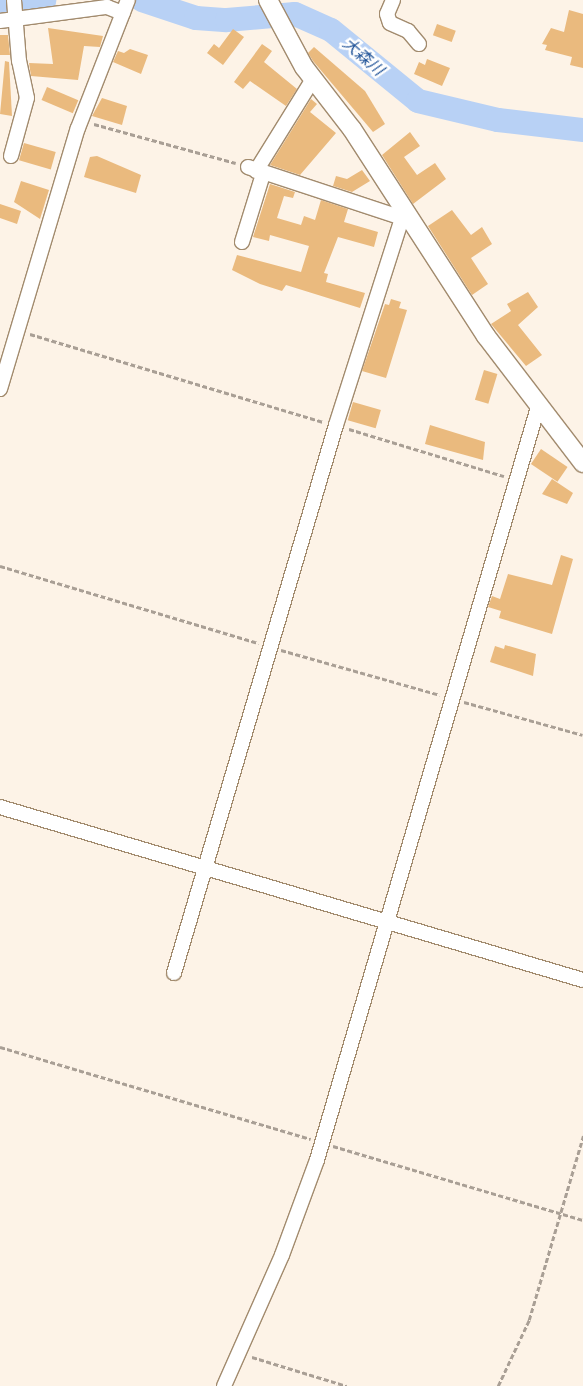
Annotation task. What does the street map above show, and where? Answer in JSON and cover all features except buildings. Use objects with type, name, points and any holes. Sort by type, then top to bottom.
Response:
[{"type":"street","points":[[11,156],[26,98],[14,0]]},
{"type":"street","points":[[393,0],[387,14],[390,23],[408,31],[419,44]]},
{"type":"street","points":[[269,2],[313,78],[352,129],[401,215],[486,336],[583,463]]},
{"type":"street","points":[[0,21],[126,6],[81,120],[0,389]]},
{"type":"street","points":[[242,242],[256,171],[313,78]]},
{"type":"street","points":[[256,171],[401,215]]},
{"type":"street","points":[[174,973],[336,425],[401,215]]},
{"type":"street","points":[[224,1386],[282,1255],[322,1143],[388,924],[539,404]]},
{"type":"street","points":[[0,807],[388,924],[583,980]]},
{"type":"path","points":[[81,120],[256,171]]},
{"type":"path","points":[[18,331],[517,480]]},
{"type":"path","points":[[0,566],[270,646],[583,735]]},
{"type":"path","points":[[0,1047],[583,1220]]},
{"type":"path","points":[[498,1386],[530,1320],[583,1136]]},
{"type":"path","points":[[238,1353],[347,1386]]},
{"type":"waterway","name":"大森川","points":[[0,7],[44,0]]},
{"type":"waterway","name":"大森川","points":[[142,0],[196,18],[227,20],[295,14],[331,30],[418,101],[498,120],[583,130]]}]
